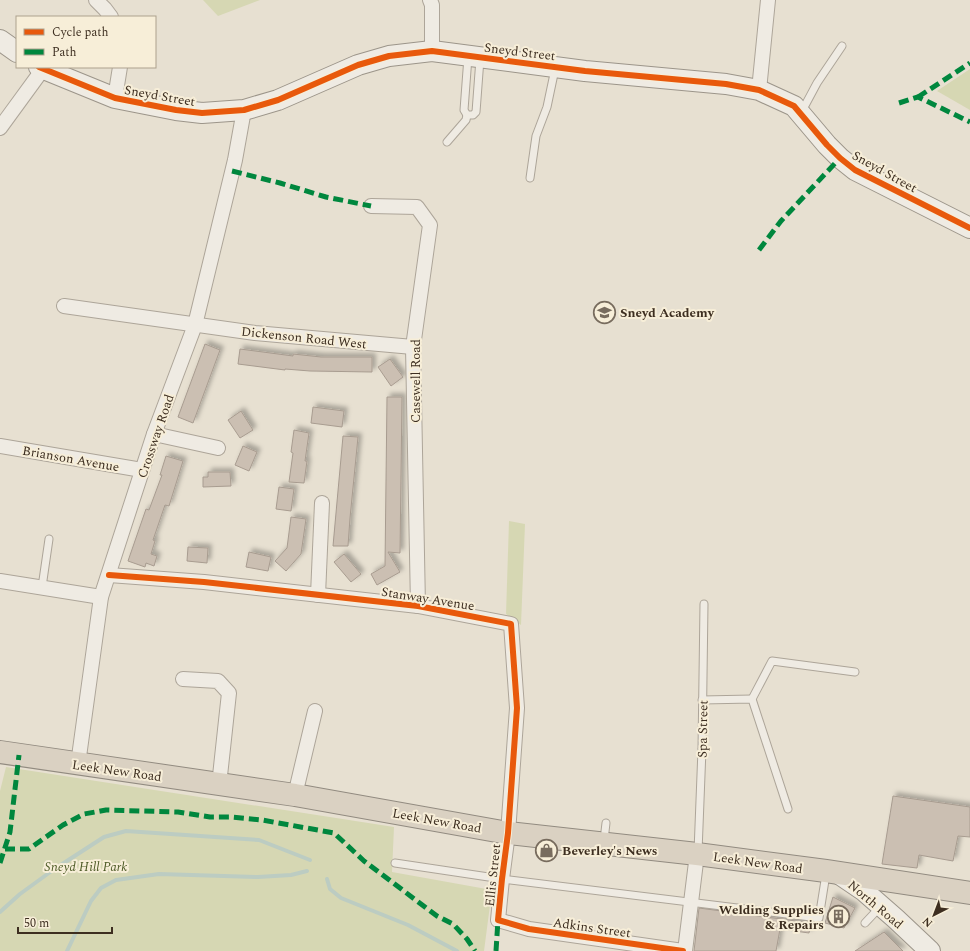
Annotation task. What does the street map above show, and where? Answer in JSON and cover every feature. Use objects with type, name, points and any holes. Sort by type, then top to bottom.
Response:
[{"type":"highway","name":"Leek New Road","points":[[0,752],[295,795],[508,833],[605,833],[697,854],[970,893]]},
{"type":"street","points":[[96,0],[110,16]]},
{"type":"street","points":[[430,0],[432,5],[432,51]]},
{"type":"street","points":[[759,90],[768,0]]},
{"type":"street","points":[[0,40],[16,51]]},
{"type":"street","name":"Sneyd Street","points":[[41,68],[115,98],[176,110],[202,113],[244,110],[278,100],[358,65],[389,56],[432,51],[585,72],[726,84],[759,90],[794,106],[827,145],[855,170],[970,228]]},
{"type":"street","points":[[0,128],[41,68]]},
{"type":"street","points":[[115,98],[120,68]]},
{"type":"street","name":"Crossway Road","points":[[78,764],[101,597],[154,434],[195,325],[235,160],[244,110]]},
{"type":"street","name":"Casewell Road","points":[[371,206],[417,207],[430,225],[413,348],[418,606]]},
{"type":"street","name":"Dickenson Road West","points":[[64,306],[255,333],[413,348]]},
{"type":"street","points":[[154,434],[218,448]]},
{"type":"street","name":"Brianson Avenue","points":[[0,446],[142,470]]},
{"type":"street","points":[[318,595],[322,503]]},
{"type":"street","name":"Stanway Avenue","points":[[109,575],[204,582],[418,606],[511,624],[517,708],[508,833]]},
{"type":"street","points":[[0,581],[101,597]]},
{"type":"street","points":[[183,680],[218,681],[229,693],[219,785]]},
{"type":"street","points":[[295,795],[315,711]]},
{"type":"street","name":"Ellis Street","points":[[498,920],[508,833]]},
{"type":"street","points":[[684,951],[692,902],[697,854]]},
{"type":"street","name":"North Road","points":[[832,873],[864,891],[896,919],[924,949]]},
{"type":"street","name":"Adkins Street","points":[[498,920],[529,929],[684,951]]},
{"type":"lane","points":[[801,113],[817,83],[842,46]]},
{"type":"lane","points":[[467,114],[473,115],[476,112],[474,56]]},
{"type":"lane","points":[[447,142],[466,120],[467,114],[464,110],[474,56]]},
{"type":"lane","points":[[530,178],[536,136],[547,107],[556,67]]},
{"type":"lane","points":[[42,587],[49,539]]},
{"type":"lane","name":"Spa Street","points":[[697,854],[702,749],[704,604]]},
{"type":"lane","points":[[788,809],[752,699],[772,661],[855,672]]},
{"type":"lane","points":[[702,700],[752,699]]},
{"type":"lane","points":[[395,863],[502,879],[819,918],[832,873]]},
{"type":"lane","points":[[865,923],[881,906]]},
{"type":"green space","points":[[203,0],[260,0],[218,16]]},
{"type":"green space","points":[[970,69],[970,110],[937,91]]},
{"type":"green space","points":[[509,521],[525,524],[521,625],[506,614]]},
{"type":"green space","name":"Sneyd Hill Park","points":[[6,767],[394,827],[392,872],[492,890],[484,951],[0,951],[0,791]]},
{"type":"building","points":[[205,344],[220,350],[193,423],[178,417]]},
{"type":"building","points":[[240,349],[293,356],[293,354],[321,357],[372,357],[372,372],[285,370],[238,364]]},
{"type":"building","points":[[390,359],[403,377],[391,386],[378,367]]},
{"type":"building","points":[[387,397],[402,397],[400,553],[388,552],[400,572],[377,585],[371,574],[385,566]]},
{"type":"building","points":[[313,407],[344,411],[342,427],[311,423]]},
{"type":"building","points":[[241,411],[253,430],[240,438],[228,420]]},
{"type":"building","points":[[294,430],[309,433],[304,483],[289,482],[293,453],[291,452]]},
{"type":"building","points":[[343,436],[358,437],[348,546],[333,546]]},
{"type":"building","points":[[243,446],[257,452],[249,471],[235,465]]},
{"type":"building","points":[[166,456],[183,461],[169,506],[165,505],[153,540],[155,541],[151,554],[157,556],[154,566],[146,563],[145,567],[128,561],[146,509],[149,510],[162,475],[160,475]]},
{"type":"building","points":[[208,472],[230,472],[231,486],[203,487],[203,477],[208,477]]},
{"type":"building","points":[[279,487],[294,489],[291,511],[276,509]]},
{"type":"building","points":[[291,517],[306,519],[301,554],[286,571],[275,561],[287,548]]},
{"type":"building","points":[[188,547],[208,548],[207,563],[187,561]]},
{"type":"building","points":[[249,552],[271,557],[268,571],[246,567]]},
{"type":"building","points":[[344,554],[361,574],[351,582],[334,562]]},
{"type":"building","points":[[893,796],[970,807],[970,837],[958,836],[953,861],[919,855],[917,868],[882,864]]},
{"type":"building","name":"Welding Supplies & Repairs","points":[[833,897],[855,908],[844,928],[825,923]]},
{"type":"building","points":[[699,908],[811,923],[809,933],[780,929],[776,951],[694,951]]},
{"type":"building","points":[[884,932],[903,951],[855,951]]},
{"type":"waterway","points":[[0,912],[20,894],[53,870],[104,837],[126,831],[259,840],[310,860]]},
{"type":"waterway","points":[[67,951],[91,901],[101,888],[116,880],[159,874],[258,877],[291,875],[307,871]]},
{"type":"waterway","points":[[327,879],[330,889],[341,898],[408,925],[457,951]]},
{"type":"marked path","points":[[918,97],[970,63]]},
{"type":"marked path","points":[[899,103],[918,97],[970,122]]},
{"type":"marked path","points":[[759,250],[781,221],[840,158]]},
{"type":"marked path","points":[[232,171],[280,183],[326,197],[371,206]]},
{"type":"marked path","points":[[0,863],[10,832],[19,755]]},
{"type":"marked path","points":[[5,849],[29,849],[63,825],[84,814],[106,810],[178,812],[210,817],[262,820],[334,833],[364,861],[437,916],[453,924],[467,939],[475,951]]},
{"type":"marked path","points":[[496,951],[498,920]]},
{"type":"cycle path","points":[[41,68],[115,98],[176,110],[202,113],[244,110],[278,100],[358,65],[389,56],[432,51],[585,71],[726,84],[759,90],[794,106],[827,145],[855,170],[970,228]]},
{"type":"cycle path","points":[[109,575],[204,582],[418,606],[511,624],[517,708],[508,833],[498,920],[529,929],[683,951]]},
{"type":"place","name":"Sneyd Academy","points":[[604,312]]},
{"type":"place","name":"Beverley's News","points":[[547,850]]},
{"type":"place","name":"Welding Supplies & Repairs","points":[[839,916]]}]
